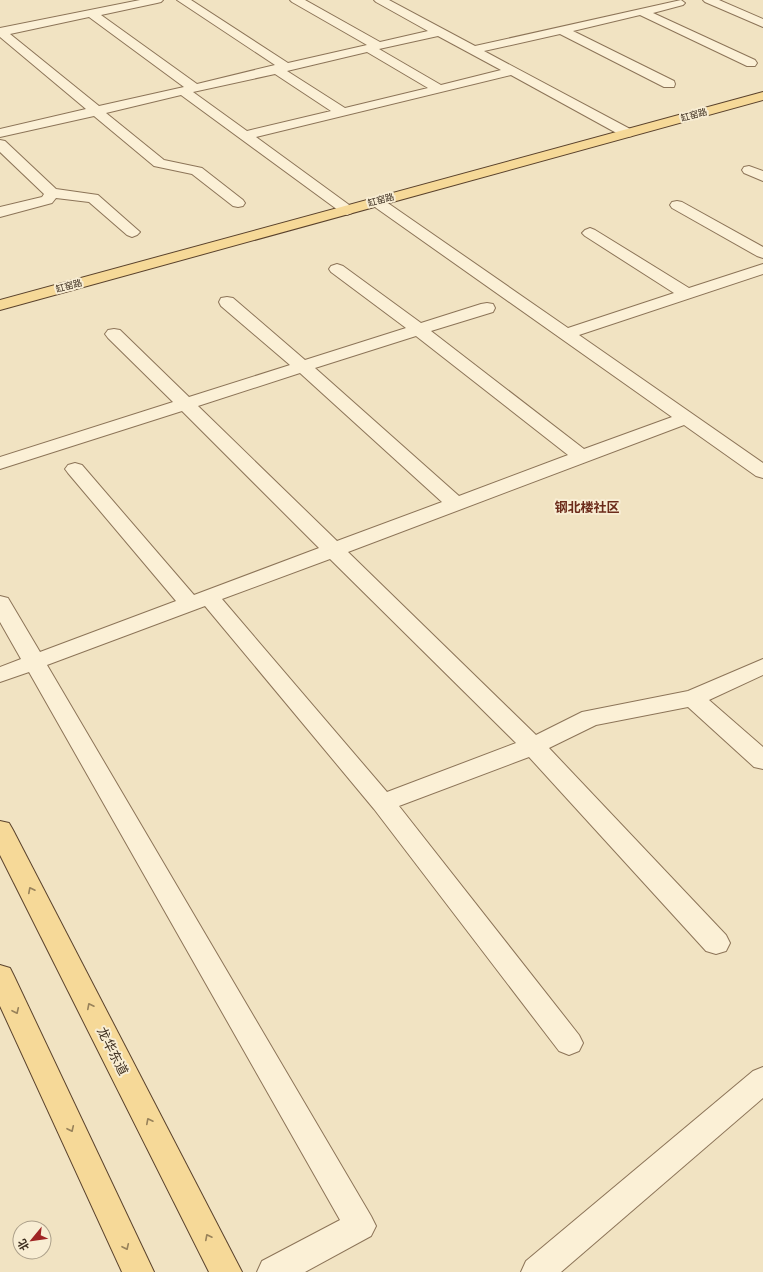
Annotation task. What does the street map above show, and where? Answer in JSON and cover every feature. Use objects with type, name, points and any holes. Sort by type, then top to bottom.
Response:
[{"type":"main road","name":"缸窑路","points":[[0,305],[763,96]]},
{"type":"main road","name":"龙华东道","points":[[0,830],[226,1272]]},
{"type":"main road","points":[[0,976],[138,1272]]},
{"type":"street","points":[[0,32],[157,0]]},
{"type":"street","points":[[183,0],[342,112]]},
{"type":"street","points":[[296,0],[439,89]]},
{"type":"street","points":[[380,0],[627,133]]},
{"type":"street","points":[[709,0],[757,17],[763,23]]},
{"type":"street","points":[[474,50],[679,3]]},
{"type":"street","points":[[642,12],[751,63]]},
{"type":"street","points":[[91,14],[189,89],[245,136],[347,210]]},
{"type":"street","points":[[562,30],[669,84]]},
{"type":"street","points":[[0,32],[159,163],[197,171],[238,203]]},
{"type":"street","points":[[0,133],[439,32]]},
{"type":"street","points":[[245,136],[513,71]]},
{"type":"street","points":[[4,152],[52,193],[93,198],[132,232]]},
{"type":"street","points":[[749,170],[763,177]]},
{"type":"street","points":[[0,212],[47,200],[52,193]]},
{"type":"street","points":[[377,202],[763,472]]},
{"type":"street","points":[[677,205],[763,253]]},
{"type":"street","points":[[590,233],[687,294]]},
{"type":"street","points":[[336,269],[419,330],[581,456]]},
{"type":"street","points":[[566,334],[763,269]]},
{"type":"street","points":[[227,302],[303,367],[456,504]]},
{"type":"street","points":[[0,463],[487,308]]},
{"type":"street","points":[[114,334],[533,746],[716,943]]},
{"type":"street","points":[[0,675],[685,418]]},
{"type":"street","points":[[75,469],[199,601],[383,803],[569,1043]]},
{"type":"street","points":[[0,603],[360,1226],[273,1272]]},
{"type":"street","points":[[383,803],[533,746],[590,718],[693,698],[763,666]]},
{"type":"street","points":[[693,698],[763,761]]},
{"type":"street","points":[[537,1272],[763,1080]]},
{"type":"district","name":"钢北楼社区","points":[[587,507]]}]
